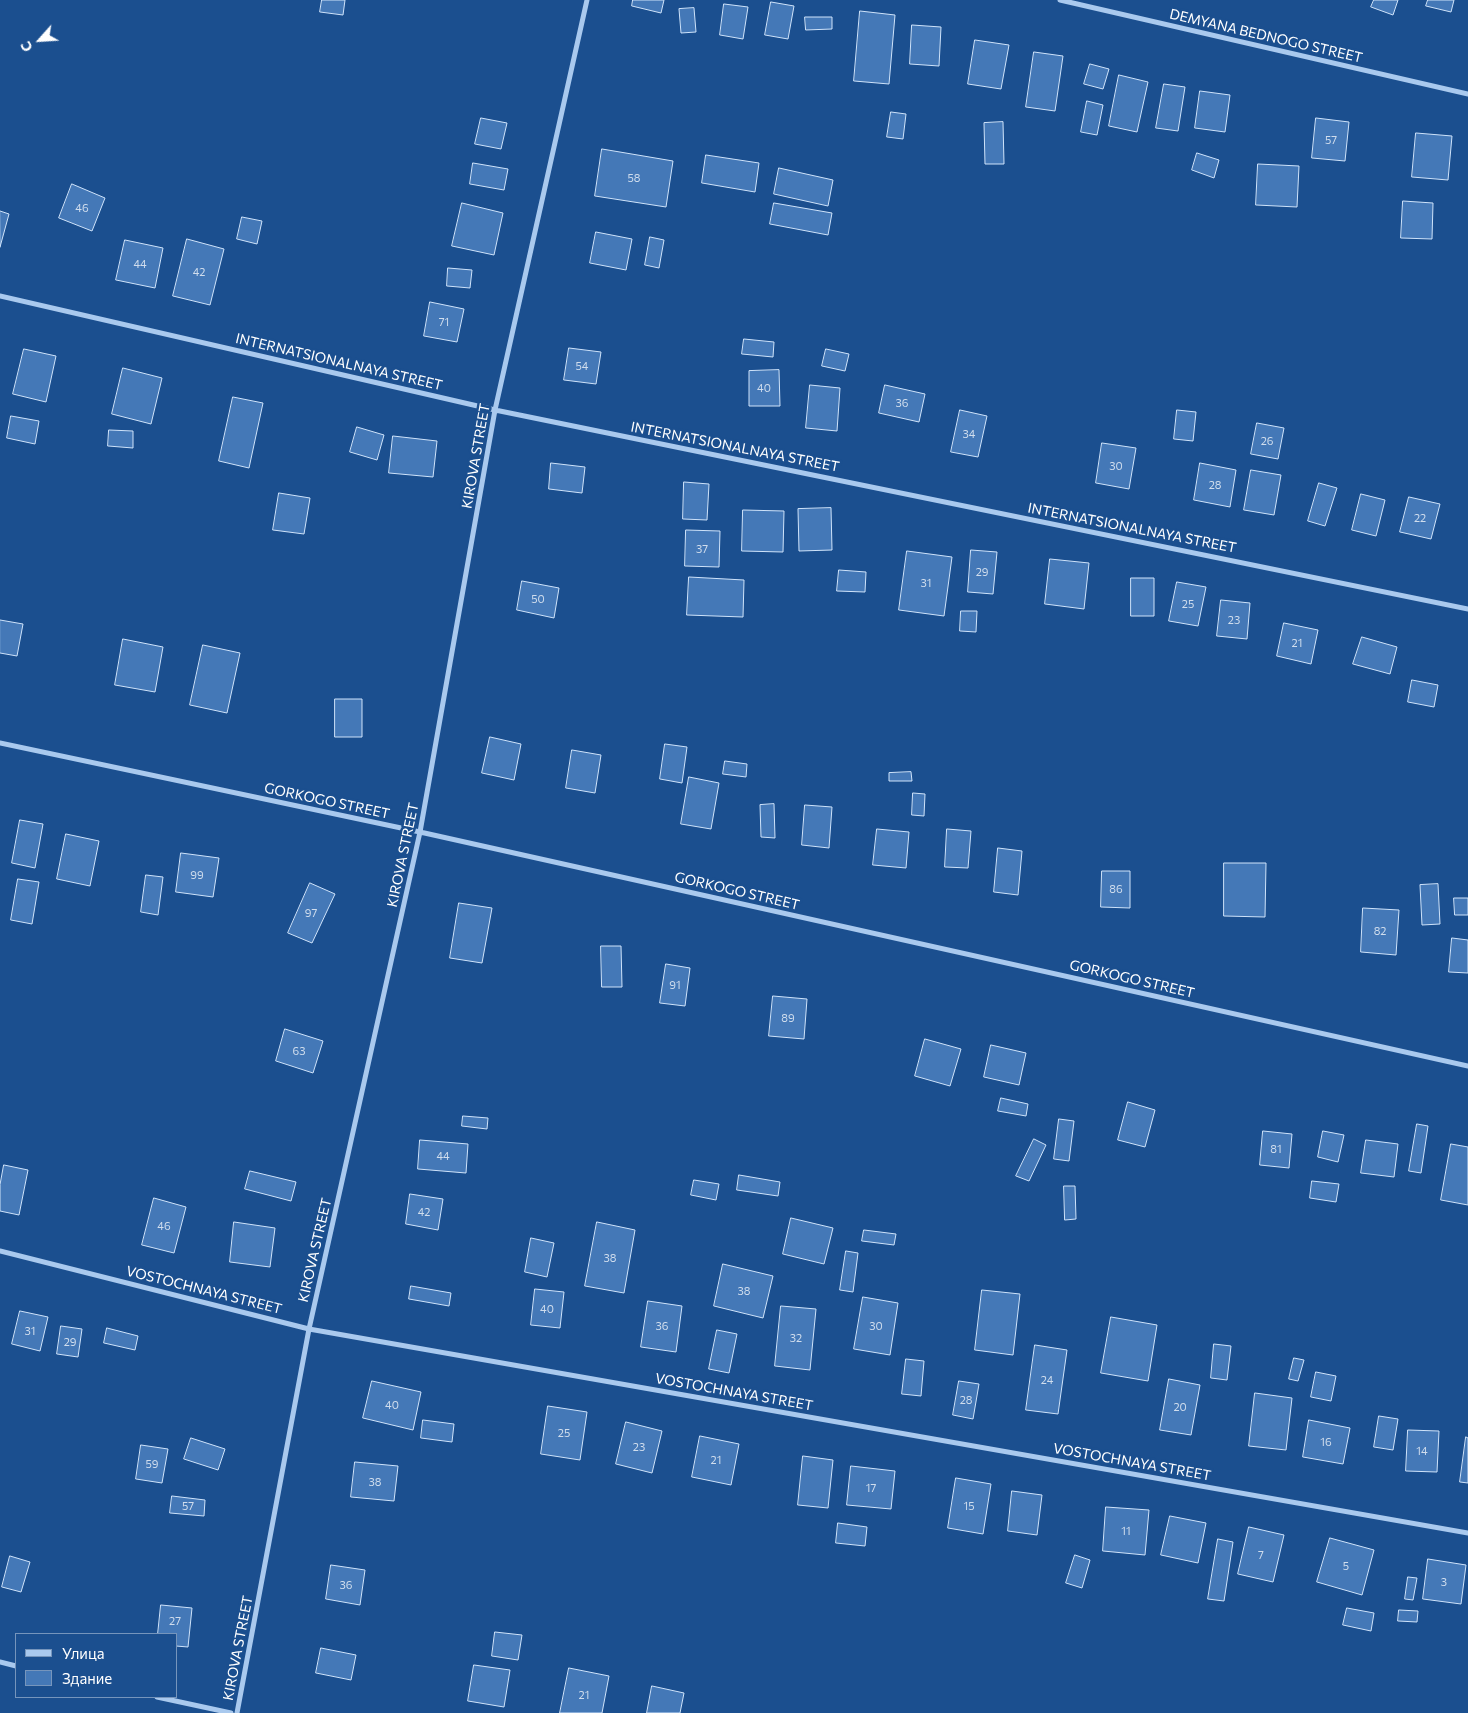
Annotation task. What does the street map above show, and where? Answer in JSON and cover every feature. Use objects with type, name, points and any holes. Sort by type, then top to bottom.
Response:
[{"type":"street","name":"KIROVA STREET","points":[[237,1713],[309,1329],[420,832],[495,410],[587,0]]},
{"type":"street","name":"DEMYANA BEDNOGO STREET","points":[[1060,0],[1468,94]]},
{"type":"street","name":"INTERNATSIONALNAYA STREET","points":[[0,296],[495,410],[1468,608]]},
{"type":"street","name":"GORKOGO STREET","points":[[0,743],[420,832],[1468,1066]]},
{"type":"street","name":"VOSTOCHNAYA STREET","points":[[0,1250],[309,1329],[1468,1533]]},
{"type":"street","points":[[0,1662],[15,1666]]},
{"type":"street","points":[[162,1698],[231,1713]]},
{"type":"building","points":[[322,0],[345,0],[343,15],[320,12]]},
{"type":"building","points":[[633,0],[664,0],[661,13],[632,6]]},
{"type":"building","points":[[1374,0],[1398,0],[1393,15],[1371,7]]},
{"type":"building","points":[[1428,0],[1454,0],[1451,12],[1426,6]]},
{"type":"building","points":[[771,2],[794,6],[788,39],[765,35]]},
{"type":"building","points":[[724,4],[748,7],[743,39],[720,35]]},
{"type":"building","points":[[694,8],[696,32],[681,33],[679,9]]},
{"type":"building","points":[[860,11],[895,15],[889,84],[854,81]]},
{"type":"building","points":[[805,17],[832,17],[832,29],[806,30]]},
{"type":"building","points":[[912,25],[941,27],[939,66],[910,64]]},
{"type":"building","points":[[975,40],[1009,45],[1001,89],[968,84]]},
{"type":"building","points":[[1034,52],[1063,56],[1055,111],[1026,107]]},
{"type":"building","points":[[1090,64],[1109,69],[1103,89],[1084,84]]},
{"type":"building","points":[[1119,75],[1148,82],[1137,132],[1109,126]]},
{"type":"building","points":[[1164,84],[1185,87],[1178,131],[1156,128]]},
{"type":"building","points":[[1200,91],[1230,95],[1225,132],[1195,128]]},
{"type":"building","points":[[1087,101],[1103,105],[1097,135],[1081,132]]},
{"type":"building","points":[[891,112],[906,114],[903,139],[887,137]]},
{"type":"building","points":[[481,118],[507,123],[501,149],[475,144]]},
{"type":"building","points":[[1316,118],[1349,122],[1345,161],[1312,158]]},
{"type":"building","points":[[1003,122],[1004,164],[985,164],[984,123]]},
{"type":"building","points":[[1416,133],[1452,136],[1448,180],[1412,177]]},
{"type":"building","points":[[602,149],[673,161],[666,207],[595,196]]},
{"type":"building","points":[[1197,153],[1219,160],[1214,178],[1192,170]]},
{"type":"building","points":[[706,155],[759,163],[755,192],[702,183]]},
{"type":"building","points":[[473,163],[508,169],[504,190],[470,184]]},
{"type":"building","points":[[1258,164],[1299,166],[1297,207],[1256,205]]},
{"type":"building","points":[[779,168],[833,180],[828,206],[774,194]]},
{"type":"building","points":[[72,184],[105,198],[92,231],[59,218]]},
{"type":"building","points":[[1403,201],[1433,203],[1432,239],[1401,238]]},
{"type":"building","points":[[462,203],[503,213],[494,255],[452,246]]},
{"type":"building","points":[[774,203],[832,213],[828,235],[770,224]]},
{"type":"building","points":[[0,211],[9,214],[0,247]]},
{"type":"building","points":[[242,217],[262,221],[257,244],[237,239]]},
{"type":"building","points":[[596,232],[632,239],[626,270],[590,263]]},
{"type":"building","points":[[650,237],[664,240],[659,268],[645,265]]},
{"type":"building","points":[[187,239],[224,249],[210,305],[173,296]]},
{"type":"building","points":[[125,240],[163,248],[155,288],[116,280]]},
{"type":"building","points":[[448,268],[472,270],[470,288],[447,286]]},
{"type":"building","points":[[430,302],[464,309],[457,342],[424,336]]},
{"type":"building","points":[[744,339],[774,342],[773,357],[742,354]]},
{"type":"building","points":[[569,348],[601,352],[596,384],[564,380]]},
{"type":"building","points":[[24,349],[56,356],[46,402],[13,394]]},
{"type":"building","points":[[826,349],[849,354],[845,371],[822,366]]},
{"type":"building","points":[[123,368],[162,378],[151,424],[112,414]]},
{"type":"building","points":[[779,370],[780,406],[749,406],[749,371]]},
{"type":"building","points":[[810,385],[840,388],[837,431],[806,428]]},
{"type":"building","points":[[885,385],[925,394],[919,422],[879,413]]},
{"type":"building","points":[[233,397],[263,403],[249,468],[219,461]]},
{"type":"building","points":[[960,410],[987,416],[978,457],[951,452]]},
{"type":"building","points":[[1177,410],[1196,412],[1193,441],[1174,439]]},
{"type":"building","points":[[11,416],[39,421],[35,444],[7,438]]},
{"type":"building","points":[[1257,423],[1284,428],[1278,459],[1251,454]]},
{"type":"building","points":[[357,427],[384,435],[377,460],[350,452]]},
{"type":"building","points":[[109,430],[133,431],[133,448],[108,446]]},
{"type":"building","points":[[393,436],[437,441],[433,477],[389,473]]},
{"type":"building","points":[[1102,443],[1136,448],[1129,489],[1096,483]]},
{"type":"building","points":[[551,463],[585,467],[582,493],[549,489]]},
{"type":"building","points":[[1200,463],[1236,470],[1230,507],[1194,500]]},
{"type":"building","points":[[1251,470],[1281,475],[1274,515],[1244,510]]},
{"type":"building","points":[[684,482],[709,484],[707,520],[683,519]]},
{"type":"building","points":[[1319,483],[1337,488],[1325,526],[1308,521]]},
{"type":"building","points":[[279,493],[310,498],[304,534],[273,530]]},
{"type":"building","points":[[1361,494],[1385,500],[1376,536],[1352,530]]},
{"type":"building","points":[[1409,497],[1440,504],[1431,539],[1400,532]]},
{"type":"building","points":[[831,508],[832,550],[799,551],[798,509]]},
{"type":"building","points":[[743,510],[784,511],[783,552],[742,551]]},
{"type":"building","points":[[686,530],[720,531],[719,567],[685,566]]},
{"type":"building","points":[[971,550],[997,552],[993,594],[968,592]]},
{"type":"building","points":[[907,551],[952,557],[944,616],[899,610]]},
{"type":"building","points":[[1050,559],[1089,563],[1084,609],[1045,604]]},
{"type":"building","points":[[839,570],[866,572],[865,592],[837,591]]},
{"type":"building","points":[[689,577],[744,580],[743,617],[687,615]]},
{"type":"building","points":[[1131,578],[1154,578],[1154,616],[1131,616]]},
{"type":"building","points":[[522,581],[559,588],[554,618],[517,610]]},
{"type":"building","points":[[1177,582],[1206,587],[1198,626],[1169,621]]},
{"type":"building","points":[[1221,600],[1250,603],[1247,639],[1217,636]]},
{"type":"building","points":[[961,611],[977,611],[976,632],[960,631]]},
{"type":"building","points":[[0,620],[23,624],[17,656],[0,653]]},
{"type":"building","points":[[1284,623],[1318,630],[1311,664],[1277,656]]},
{"type":"building","points":[[1362,637],[1397,647],[1390,674],[1353,664]]},
{"type":"building","points":[[123,639],[163,647],[155,692],[115,685]]},
{"type":"building","points":[[203,645],[240,653],[227,713],[190,705]]},
{"type":"building","points":[[1412,680],[1438,685],[1434,707],[1408,702]]},
{"type":"building","points":[[335,699],[362,699],[362,737],[335,737]]},
{"type":"building","points":[[490,737],[521,744],[514,780],[482,773]]},
{"type":"building","points":[[665,744],[687,747],[682,783],[660,779]]},
{"type":"building","points":[[572,750],[601,755],[595,793],[566,788]]},
{"type":"building","points":[[725,761],[747,764],[746,777],[723,774]]},
{"type":"building","points":[[911,772],[912,781],[889,781],[889,773]]},
{"type":"building","points":[[689,777],[719,783],[711,829],[681,824]]},
{"type":"building","points":[[913,793],[925,794],[924,816],[912,815]]},
{"type":"building","points":[[774,804],[775,838],[761,837],[760,805]]},
{"type":"building","points":[[805,805],[832,807],[829,848],[802,845]]},
{"type":"building","points":[[20,820],[43,824],[35,868],[12,863]]},
{"type":"building","points":[[877,829],[909,832],[906,868],[873,865]]},
{"type":"building","points":[[947,829],[971,831],[968,868],[945,867]]},
{"type":"building","points":[[66,834],[99,841],[90,886],[57,879]]},
{"type":"building","points":[[998,848],[1022,851],[1018,895],[994,892]]},
{"type":"building","points":[[181,853],[219,858],[213,897],[176,892]]},
{"type":"building","points":[[1224,863],[1266,863],[1265,917],[1224,916]]},
{"type":"building","points":[[1102,871],[1130,871],[1130,908],[1101,907]]},
{"type":"building","points":[[146,875],[163,877],[158,915],[141,912]]},
{"type":"building","points":[[18,879],[39,882],[32,924],[11,920]]},
{"type":"building","points":[[310,883],[335,894],[312,943],[288,933]]},
{"type":"building","points":[[1438,884],[1440,924],[1422,925],[1420,885]]},
{"type":"building","points":[[1454,898],[1468,898],[1468,915],[1455,915]]},
{"type":"building","points":[[459,903],[492,908],[482,963],[450,958]]},
{"type":"building","points":[[1363,908],[1399,910],[1396,955],[1361,952]]},
{"type":"building","points":[[1452,938],[1468,940],[1468,973],[1449,972]]},
{"type":"building","points":[[601,946],[621,946],[622,987],[602,987]]},
{"type":"building","points":[[666,964],[690,968],[685,1006],[660,1003]]},
{"type":"building","points":[[773,996],[807,999],[804,1039],[769,1036]]},
{"type":"building","points":[[285,1029],[323,1041],[313,1073],[276,1061]]},
{"type":"building","points":[[925,1039],[961,1049],[950,1086],[915,1076]]},
{"type":"building","points":[[991,1045],[1026,1053],[1019,1085],[984,1077]]},
{"type":"building","points":[[1001,1098],[1028,1104],[1026,1116],[998,1111]]},
{"type":"building","points":[[1128,1102],[1155,1110],[1145,1147],[1118,1140]]},
{"type":"building","points":[[463,1116],[488,1118],[487,1129],[462,1126]]},
{"type":"building","points":[[1059,1119],[1074,1121],[1069,1161],[1054,1159]]},
{"type":"building","points":[[1417,1124],[1428,1126],[1421,1173],[1409,1171]]},
{"type":"building","points":[[1263,1131],[1292,1134],[1289,1168],[1260,1165]]},
{"type":"building","points":[[1323,1131],[1344,1135],[1338,1162],[1318,1157]]},
{"type":"building","points":[[1034,1139],[1046,1145],[1029,1181],[1016,1176]]},
{"type":"building","points":[[420,1140],[468,1144],[466,1173],[418,1169]]},
{"type":"building","points":[[1366,1140],[1398,1144],[1394,1177],[1361,1173]]},
{"type":"building","points":[[1451,1144],[1468,1147],[1468,1205],[1441,1200]]},
{"type":"building","points":[[4,1165],[28,1170],[19,1215],[0,1211],[0,1185]]},
{"type":"building","points":[[250,1171],[296,1182],[291,1201],[245,1189]]},
{"type":"building","points":[[739,1175],[780,1182],[778,1196],[737,1190]]},
{"type":"building","points":[[694,1180],[719,1184],[716,1200],[691,1195]]},
{"type":"building","points":[[1312,1181],[1339,1184],[1336,1202],[1310,1198]]},
{"type":"building","points":[[1064,1186],[1075,1186],[1076,1219],[1065,1220]]},
{"type":"building","points":[[410,1194],[443,1199],[438,1230],[406,1224]]},
{"type":"building","points":[[154,1198],[186,1207],[174,1253],[142,1245]]},
{"type":"building","points":[[791,1218],[833,1228],[824,1264],[783,1254]]},
{"type":"building","points":[[234,1222],[275,1228],[270,1267],[230,1262]]},
{"type":"building","points":[[597,1222],[635,1230],[624,1293],[585,1286]]},
{"type":"building","points":[[864,1230],[896,1234],[894,1245],[862,1241]]},
{"type":"building","points":[[531,1238],[554,1243],[547,1277],[525,1272]]},
{"type":"building","points":[[846,1251],[858,1253],[853,1292],[840,1290]]},
{"type":"building","points":[[723,1264],[773,1276],[763,1318],[714,1306]]},
{"type":"building","points":[[411,1286],[451,1293],[449,1306],[409,1299]]},
{"type":"building","points":[[535,1289],[564,1292],[560,1328],[531,1325]]},
{"type":"building","points":[[982,1290],[1020,1294],[1013,1355],[975,1350]]},
{"type":"building","points":[[863,1297],[898,1303],[890,1355],[854,1349]]},
{"type":"building","points":[[648,1301],[682,1306],[676,1352],[641,1347]]},
{"type":"building","points":[[781,1306],[816,1309],[810,1370],[775,1366]]},
{"type":"building","points":[[20,1311],[48,1317],[40,1351],[12,1344]]},
{"type":"building","points":[[1111,1317],[1157,1325],[1148,1381],[1101,1373]]},
{"type":"building","points":[[61,1326],[82,1329],[78,1357],[57,1354]]},
{"type":"building","points":[[107,1328],[138,1336],[135,1350],[104,1343]]},
{"type":"building","points":[[717,1330],[737,1334],[729,1373],[709,1369]]},
{"type":"building","points":[[1214,1344],[1231,1346],[1227,1380],[1211,1378]]},
{"type":"building","points":[[1035,1345],[1067,1350],[1058,1414],[1026,1410]]},
{"type":"building","points":[[1294,1358],[1304,1360],[1298,1381],[1289,1379]]},
{"type":"building","points":[[906,1359],[924,1361],[921,1396],[902,1394]]},
{"type":"building","points":[[1316,1372],[1336,1376],[1331,1401],[1311,1397]]},
{"type":"building","points":[[1169,1379],[1200,1385],[1191,1435],[1160,1430]]},
{"type":"building","points":[[372,1381],[421,1392],[413,1430],[363,1418]]},
{"type":"building","points":[[959,1381],[979,1384],[973,1419],[953,1415]]},
{"type":"building","points":[[1255,1393],[1292,1398],[1286,1450],[1249,1446]]},
{"type":"building","points":[[548,1406],[587,1412],[580,1460],[541,1454]]},
{"type":"building","points":[[1379,1416],[1398,1419],[1393,1450],[1374,1447]]},
{"type":"building","points":[[423,1420],[454,1424],[452,1442],[421,1438]]},
{"type":"building","points":[[1309,1420],[1350,1428],[1343,1464],[1303,1457]]},
{"type":"building","points":[[626,1422],[662,1431],[652,1473],[616,1464]]},
{"type":"building","points":[[1408,1430],[1439,1431],[1437,1472],[1406,1471]]},
{"type":"building","points":[[700,1436],[739,1444],[731,1485],[692,1477]]},
{"type":"building","points":[[1466,1437],[1468,1438],[1468,1483],[1460,1482]]},
{"type":"building","points":[[191,1438],[225,1449],[218,1470],[184,1459]]},
{"type":"building","points":[[141,1445],[168,1449],[162,1483],[136,1479]]},
{"type":"building","points":[[803,1456],[833,1460],[828,1508],[798,1505]]},
{"type":"building","points":[[355,1462],[398,1466],[394,1501],[351,1497]]},
{"type":"building","points":[[851,1466],[895,1471],[891,1509],[847,1505]]},
{"type":"building","points":[[956,1478],[991,1484],[983,1534],[948,1528]]},
{"type":"building","points":[[1012,1491],[1042,1495],[1037,1535],[1008,1531]]},
{"type":"building","points":[[172,1496],[205,1500],[204,1516],[170,1513]]},
{"type":"building","points":[[1106,1507],[1149,1510],[1145,1555],[1103,1551]]},
{"type":"building","points":[[1170,1516],[1206,1523],[1198,1563],[1161,1555]]},
{"type":"building","points":[[838,1523],[867,1527],[865,1546],[836,1543]]},
{"type":"building","points":[[1249,1527],[1284,1535],[1273,1582],[1238,1574]]},
{"type":"building","points":[[1330,1538],[1374,1550],[1362,1595],[1317,1582]]},
{"type":"building","points":[[1218,1539],[1233,1542],[1224,1601],[1208,1599]]},
{"type":"building","points":[[1075,1555],[1090,1560],[1082,1588],[1066,1583]]},
{"type":"building","points":[[10,1556],[30,1562],[21,1592],[2,1587]]},
{"type":"building","points":[[1428,1559],[1466,1565],[1461,1604],[1423,1599]]},
{"type":"building","points":[[331,1565],[365,1570],[360,1605],[326,1599]]},
{"type":"building","points":[[1408,1577],[1417,1578],[1413,1600],[1405,1599]]},
{"type":"building","points":[[161,1605],[192,1608],[188,1647],[178,1646],[178,1633],[158,1633]]},
{"type":"building","points":[[1347,1608],[1374,1613],[1371,1631],[1343,1625]]},
{"type":"building","points":[[1399,1610],[1418,1611],[1417,1622],[1398,1621]]},
{"type":"building","points":[[495,1632],[522,1635],[518,1660],[492,1656]]},
{"type":"building","points":[[321,1648],[356,1655],[351,1680],[316,1673]]},
{"type":"building","points":[[474,1665],[510,1670],[504,1707],[468,1701]]},
{"type":"building","points":[[569,1668],[609,1676],[602,1713],[560,1713]]},
{"type":"building","points":[[652,1686],[684,1693],[680,1713],[647,1713]]}]
